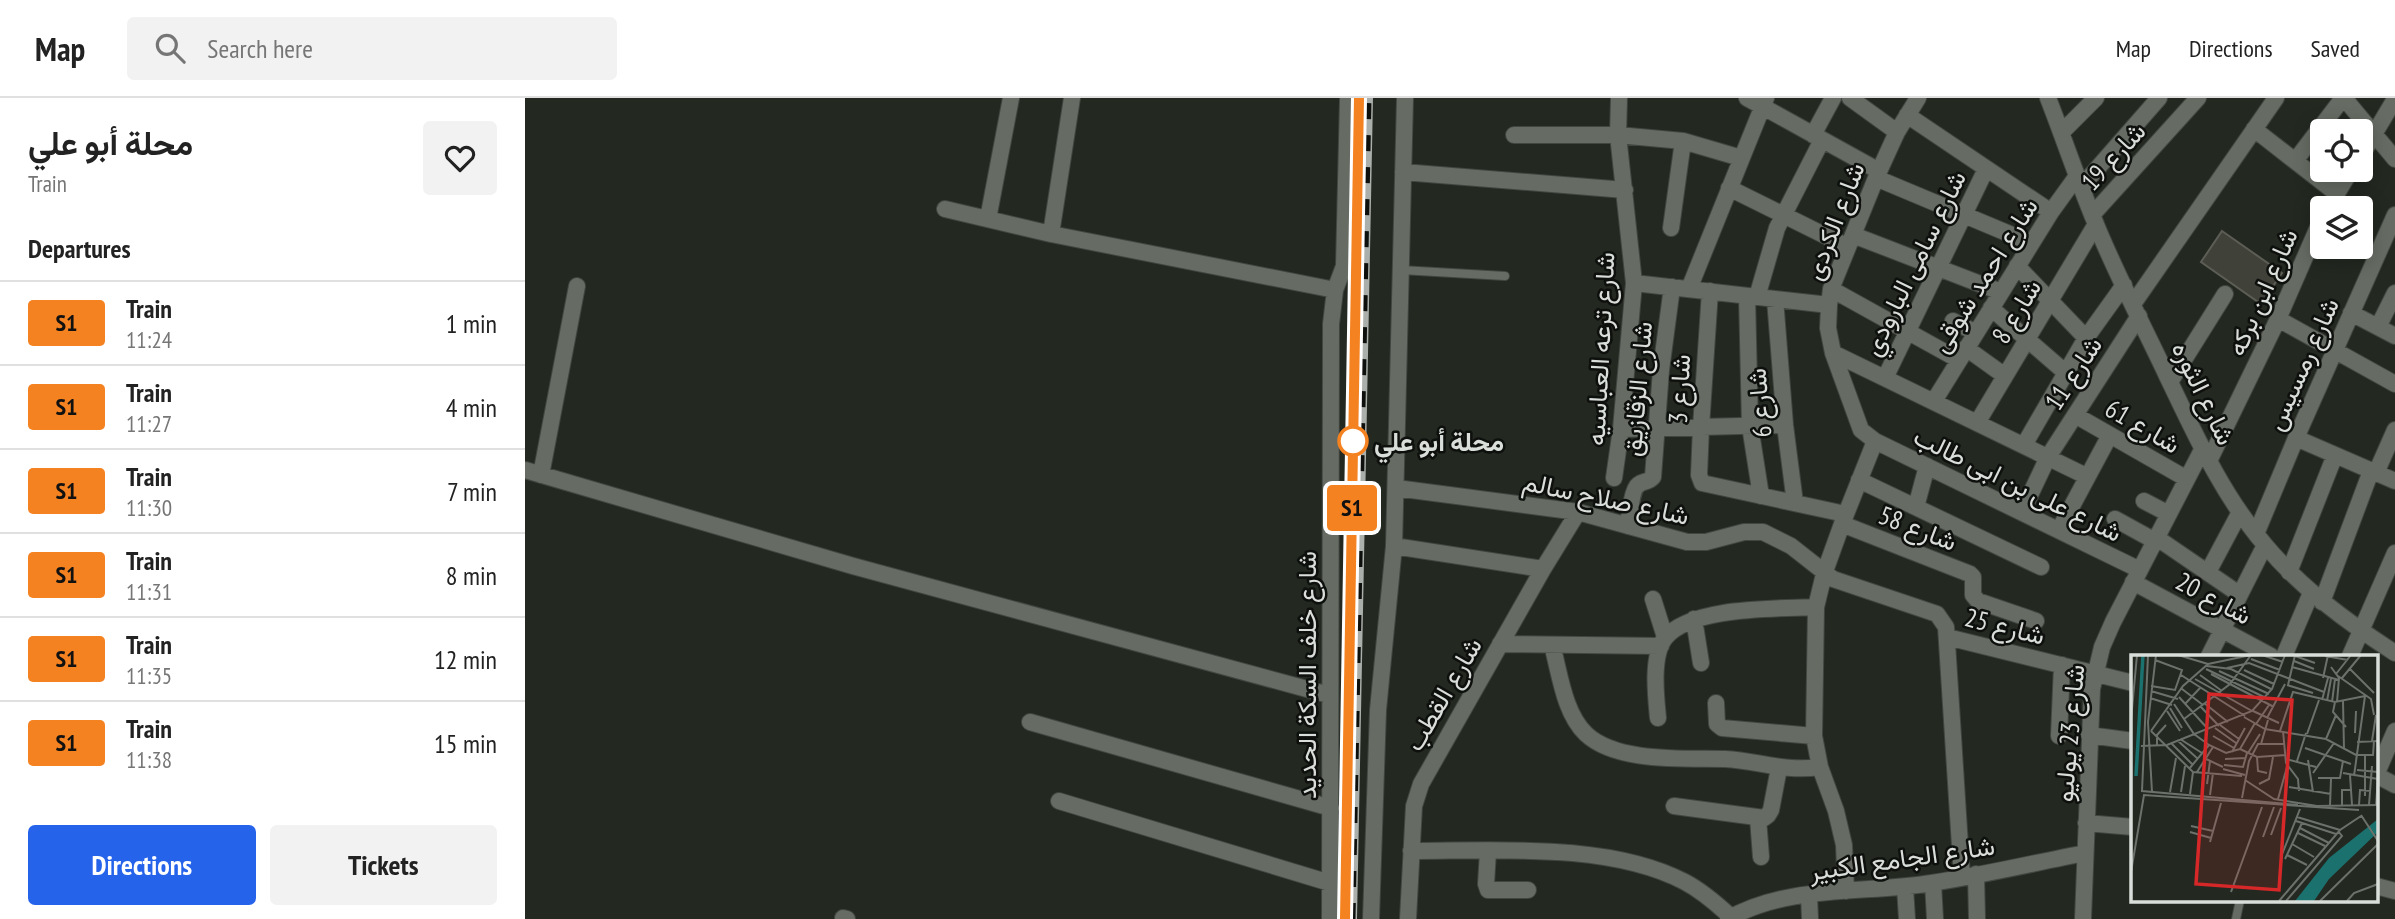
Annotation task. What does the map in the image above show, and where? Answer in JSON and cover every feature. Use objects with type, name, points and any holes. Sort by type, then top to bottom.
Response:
[{"type":"street","points":[[988,219],[1011,98]]},
{"type":"street","points":[[1051,234],[1072,98]]},
{"type":"street","name":"شارع خلف السكة الحديد","points":[[1330,919],[1331,324],[1335,290],[1344,266],[1348,98]]},
{"type":"street","points":[[1371,919],[1378,710],[1394,546],[1405,98]]},
{"type":"street","name":"شارع ترعه العباسيه","points":[[1614,478],[1634,283],[1618,135],[1619,98]]},
{"type":"street","points":[[1747,98],[1764,102],[1878,175],[1963,216],[2032,243]]},
{"type":"street","points":[[1833,98],[1785,216],[1777,228],[1752,296],[1750,426],[1761,496],[1794,503],[1843,519]]},
{"type":"street","points":[[1850,98],[1897,132]]},
{"type":"street","name":"شارع الكردى","points":[[1875,441],[1861,430],[1833,353],[1828,328],[1830,297],[1897,132],[1918,98]]},
{"type":"street","points":[[2061,134],[2096,98]]},
{"type":"street","name":"شارع احمد شوقى","points":[[1934,401],[2051,212],[2159,98]]},
{"type":"street","name":"شارع 19","points":[[2094,220],[2198,98]]},
{"type":"street","name":"شارع 11","points":[[2022,512],[2048,457],[2136,310],[2276,98]]},
{"type":"street","points":[[2295,161],[2344,98],[2395,159]]},
{"type":"street","points":[[2374,136],[2395,99]]},
{"type":"street","name":"شارع الثوره","points":[[2053,101],[2061,134],[2094,220],[2206,455],[2240,512],[2289,572],[2316,597],[2395,653]]},
{"type":"street","points":[[1689,289],[1764,102]]},
{"type":"street","points":[[1907,115],[2051,212]]},
{"type":"street","points":[[2254,130],[2336,193]]},
{"type":"street","points":[[1514,135],[1618,135],[1683,141],[1741,158]]},
{"type":"street","points":[[1671,228],[1683,141]]},
{"type":"street","name":"شارع سامى البارودي","points":[[1885,378],[1986,169]]},
{"type":"street","points":[[1403,172],[1625,190]]},
{"type":"street","name":"شارع ابن بركه","points":[[2334,196],[2343,182]]},
{"type":"street","points":[[1729,188],[1785,216],[2001,292]]},
{"type":"street","points":[[946,209],[1051,234],[1335,290]]},
{"type":"street","name":"شارع رمسيس","points":[[2209,655],[2261,540],[2296,438],[2395,215]]},
{"type":"street","name":"شارع 8","points":[[1977,423],[2051,300],[2094,220]]},
{"type":"street","name":"شارع ابن بركه","points":[[2206,455],[2278,319],[2310,246]]},
{"type":"street","points":[[2017,265],[2086,338]]},
{"type":"street","points":[[1634,283],[1775,299],[1830,297],[1963,354],[2005,376]]},
{"type":"street","points":[[2024,445],[2086,338],[2124,285]]},
{"type":"street","points":[[577,286],[533,473],[906,581],[1329,695]]},
{"type":"street","name":"شارع الزقازيق","points":[[1628,526],[1635,488],[1649,482],[1653,477],[1661,370],[1672,287]]},
{"type":"street","name":"شارع 3","points":[[1710,291],[1699,475],[1702,483],[1707,485],[1761,496]]},
{"type":"street","points":[[2171,382],[2225,293]]},
{"type":"street","points":[[2378,327],[2395,293]]},
{"type":"street","name":"شارع 6","points":[[1775,299],[1794,503]]},
{"type":"street","points":[[1991,308],[2066,373]]},
{"type":"street","points":[[2351,313],[2395,336]]},
{"type":"street","points":[[2278,319],[2395,384]]},
{"type":"street","points":[[1953,321],[1976,333]]},
{"type":"street","points":[[1833,353],[2086,476]]},
{"type":"street","name":"شارع 61","points":[[2075,415],[2187,479]]},
{"type":"street","points":[[1621,429],[1785,425]]},
{"type":"street","points":[[2285,655],[2316,597],[2395,430]]},
{"type":"street","points":[[2059,530],[2110,435]]},
{"type":"street","points":[[2296,438],[2395,481]]},
{"type":"street","points":[[1846,891],[1843,845],[1836,810],[1820,767],[1814,736],[1816,607],[1824,573],[1843,519],[1875,441]]},
{"type":"street","name":"شارع على بن ابى طالب","points":[[1875,441],[2059,530],[2137,576]]},
{"type":"street","name":"شارع 23 يوليو","points":[[2083,919],[2089,735],[2094,673],[2102,647],[2137,576],[2187,479],[2206,455]]},
{"type":"street","points":[[2289,572],[2335,455]]},
{"type":"street","points":[[1916,507],[1927,466]]},
{"type":"street","points":[[1860,480],[2041,567]]},
{"type":"street","name":"شارع صلاح سالم","points":[[1396,488],[1578,512],[1687,542],[1706,542],[1744,532],[1763,532],[1791,546],[1833,579],[1937,614],[1946,632]]},
{"type":"street","points":[[2144,501],[2169,514]]},
{"type":"street","name":"شارع القطب","points":[[1408,919],[1414,806],[1421,784],[1578,512]]},
{"type":"street","points":[[2208,572],[2240,512]]},
{"type":"street","name":"شارع 58","points":[[1843,519],[1970,574],[1973,577],[1973,595],[1978,601],[2036,621]]},
{"type":"street","points":[[2115,519],[2156,540],[2239,594]]},
{"type":"street","points":[[1394,546],[1543,569]]},
{"type":"street","points":[[2350,655],[2395,554]]},
{"type":"street","name":"شارع 20","points":[[2137,576],[2221,630],[2269,655]]},
{"type":"street","points":[[1653,598],[1663,642],[1656,679],[1658,718]]},
{"type":"street","points":[[1500,644],[1663,642],[1695,619],[1729,612],[1816,607]]},
{"type":"street","points":[[1695,619],[1701,663]]},
{"type":"street","points":[[1946,632],[1969,876],[1982,919]]},
{"type":"street","name":"شارع 25","points":[[1946,632],[2131,682]]},
{"type":"street","points":[[1552,645],[1570,711],[1584,732],[1601,746],[1625,752],[1689,760],[1727,759],[1798,770],[1820,767]]},
{"type":"street","points":[[2059,736],[2062,665]]},
{"type":"street","points":[[1716,703],[1719,727],[1814,736]]},
{"type":"street","points":[[1030,722],[1331,808]]},
{"type":"street","points":[[2378,770],[2395,731]]},
{"type":"street","points":[[2089,735],[2131,741]]},
{"type":"street","points":[[1674,806],[1758,818],[1768,815],[1779,768]]},
{"type":"street","points":[[2378,776],[2395,785]]},
{"type":"street","points":[[1059,801],[1330,883]]},
{"type":"street","points":[[1758,818],[1761,857]]},
{"type":"street","points":[[2086,823],[2131,827]]},
{"type":"street","points":[[1411,851],[1538,850],[1585,855],[1658,870],[1685,882],[1710,898],[1730,918]]},
{"type":"street","points":[[1488,851],[1488,890],[1528,890]]},
{"type":"street","name":"شارع الجامع الكبير","points":[[1730,918],[1776,899],[1933,883],[2085,853]]},
{"type":"street","points":[[1933,883],[1935,919]]},
{"type":"street","points":[[1905,887],[1907,919]]},
{"type":"street","points":[[1809,895],[1809,919]]},
{"type":"lane","points":[[1401,271],[1505,276]]},
{"type":"building","points":[[2222,231],[2282,273],[2261,304],[2201,262]]},
{"type":"railway","points":[[1353,919],[1369,98]]},
{"type":"train","name":"S1","points":[[1345,919],[1359,98]]},
{"type":"place","name":"محلة أبو علي","points":[[1353,441]]}]
